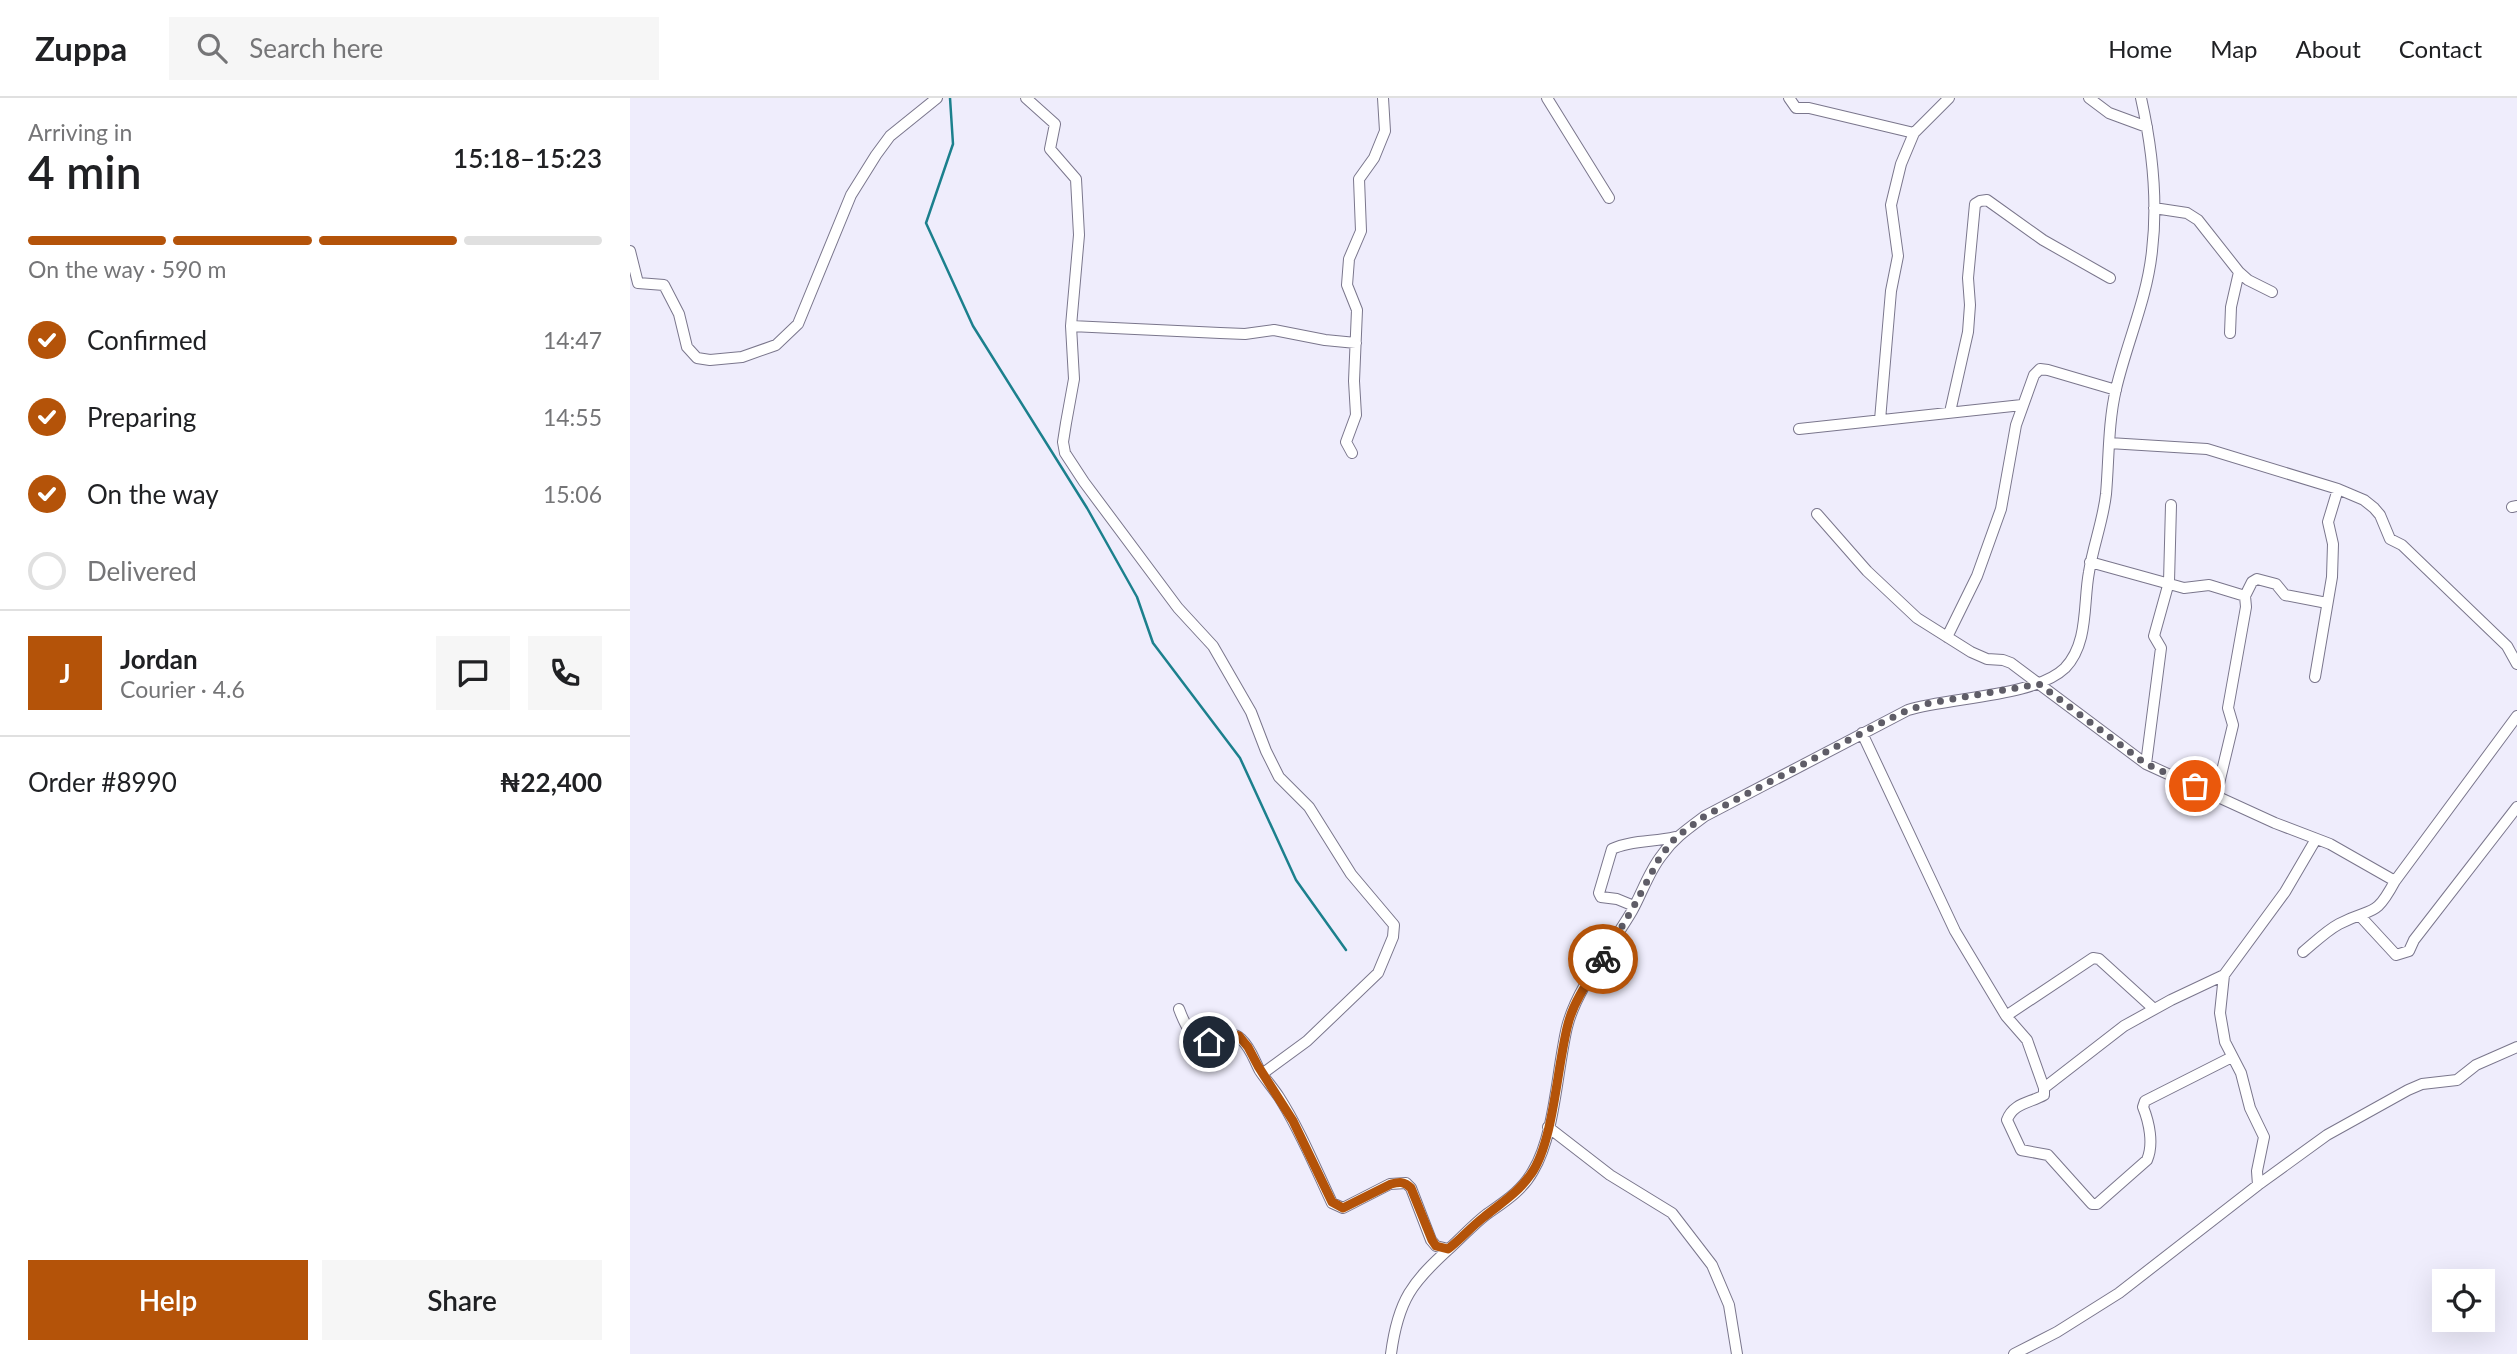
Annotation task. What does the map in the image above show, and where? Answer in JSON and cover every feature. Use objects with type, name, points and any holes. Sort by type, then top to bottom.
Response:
[{"type":"street","points":[[630,251],[638,283],[664,285],[679,314],[687,347],[697,358],[710,360],[743,357],[769,348],[789,335],[797,324],[851,195],[876,155],[890,136],[937,98]]},
{"type":"street","points":[[1026,98],[1055,124],[1050,149],[1076,178],[1079,235],[1071,326],[1074,379],[1064,433],[1065,453],[1178,608],[1213,646],[1251,712],[1279,777],[1309,807],[1351,874],[1394,925],[1393,937],[1378,973],[1307,1041],[1262,1074]]},
{"type":"street","points":[[1352,453],[1346,442],[1356,415],[1354,381],[1357,310],[1347,285],[1349,260],[1361,231],[1359,179],[1374,158],[1385,131],[1383,98]]},
{"type":"street","points":[[1547,98],[1609,198]]},
{"type":"street","points":[[1789,98],[1796,108],[1809,108],[1914,134]]},
{"type":"street","points":[[1880,420],[1891,291],[1898,256],[1891,205],[1901,164],[1914,134],[1949,98]]},
{"type":"street","points":[[2089,98],[2109,113],[2147,127]]},
{"type":"street","points":[[1391,1354],[1397,1316],[1412,1286],[1484,1216],[1514,1196],[1532,1173],[1540,1158],[1548,1127],[1570,1015],[1660,857],[1676,837],[1705,816],[1908,710],[1930,703],[2039,684],[2065,667],[2077,648],[2082,632],[2090,562],[2106,497],[2116,390],[2144,298],[2152,252],[2154,208],[2147,127],[2141,98]]},
{"type":"street","points":[[1950,412],[1968,332],[1968,278],[1975,204],[1987,200],[2043,240],[2110,278]]},
{"type":"street","points":[[2154,208],[2187,213],[2198,220],[2239,272],[2248,280],[2272,292]]},
{"type":"street","points":[[2230,332],[2231,307],[2239,272]]},
{"type":"street","points":[[1071,326],[1245,334],[1274,330],[1356,343]]},
{"type":"street","points":[[1947,636],[1977,576],[2001,509],[2016,425],[2034,375],[2040,369],[2116,390]]},
{"type":"street","points":[[1799,429],[2022,405]]},
{"type":"street","points":[[2109,443],[2207,449],[2338,489],[2364,500],[2380,515],[2390,539],[2402,545],[2507,646],[2517,664]]},
{"type":"street","points":[[2315,677],[2332,577],[2333,544],[2328,522],[2338,489]]},
{"type":"street","points":[[2146,764],[2161,648],[2154,636],[2169,582],[2171,505]]},
{"type":"street","points":[[1817,514],[1867,571],[1917,618],[1987,659],[2011,663],[2146,764],[2316,839],[2395,881]]},
{"type":"street","points":[[2090,562],[2184,588],[2209,585],[2245,596]]},
{"type":"street","points":[[2216,796],[2233,725],[2228,708],[2246,607],[2245,596],[2252,582],[2257,579],[2276,584],[2285,595],[2327,603]]},
{"type":"street","points":[[2303,952],[2336,925],[2379,907],[2395,881],[2517,716]]},
{"type":"street","points":[[1862,733],[1955,931],[2006,1016],[2026,1040],[2044,1088],[2044,1095],[2016,1106],[2007,1119],[2021,1150],[2048,1154],[2092,1204],[2096,1204],[2147,1160],[2151,1145],[2143,1107],[2145,1101],[2231,1057]]},
{"type":"street","points":[[2360,916],[2396,955],[2409,951],[2414,940],[2517,807]]},
{"type":"street","points":[[1634,906],[1617,899],[1601,897],[1599,894],[1612,849],[1622,844],[1657,842],[1676,837]]},
{"type":"street","points":[[2044,1088],[2123,1026],[2224,975],[2285,892],[2316,839]]},
{"type":"street","points":[[2006,1016],[2093,958],[2099,959],[2154,1009]]},
{"type":"street","points":[[2224,975],[2220,1013],[2225,1042],[2241,1073],[2250,1108],[2264,1137],[2257,1171],[2258,1185]]},
{"type":"street","points":[[1179,1009],[1192,1037],[1201,1043],[1229,1034],[1239,1036],[1248,1047],[1293,1121],[1332,1202],[1343,1208],[1391,1184],[1406,1183],[1411,1188],[1432,1240],[1436,1246],[1448,1249]]},
{"type":"street","points":[[2014,1354],[2057,1332],[2119,1293],[2327,1135],[2408,1090],[2422,1084],[2457,1080],[2476,1065],[2517,1047]]},
{"type":"street","points":[[1548,1127],[1610,1175],[1672,1213],[1699,1244],[1722,1286],[1737,1354]]},
{"type":"waterway","points":[[950,98],[953,144],[926,223],[973,326],[1087,508],[1137,597],[1153,643],[1240,758],[1296,880],[1346,950]]},
{"type":"way so far","points":[[1603,959],[1660,857],[1676,837],[1705,816],[1879,724],[1930,703],[2039,684],[2146,764],[2195,786]]},
{"type":"route","points":[[1209,1042],[1229,1034],[1239,1036],[1248,1047],[1293,1121],[1332,1202],[1337,1207],[1343,1208],[1391,1184],[1406,1183],[1411,1188],[1432,1240],[1436,1246],[1448,1249],[1484,1216],[1514,1196],[1532,1173],[1540,1158],[1548,1127],[1570,1015],[1603,959]]}]
